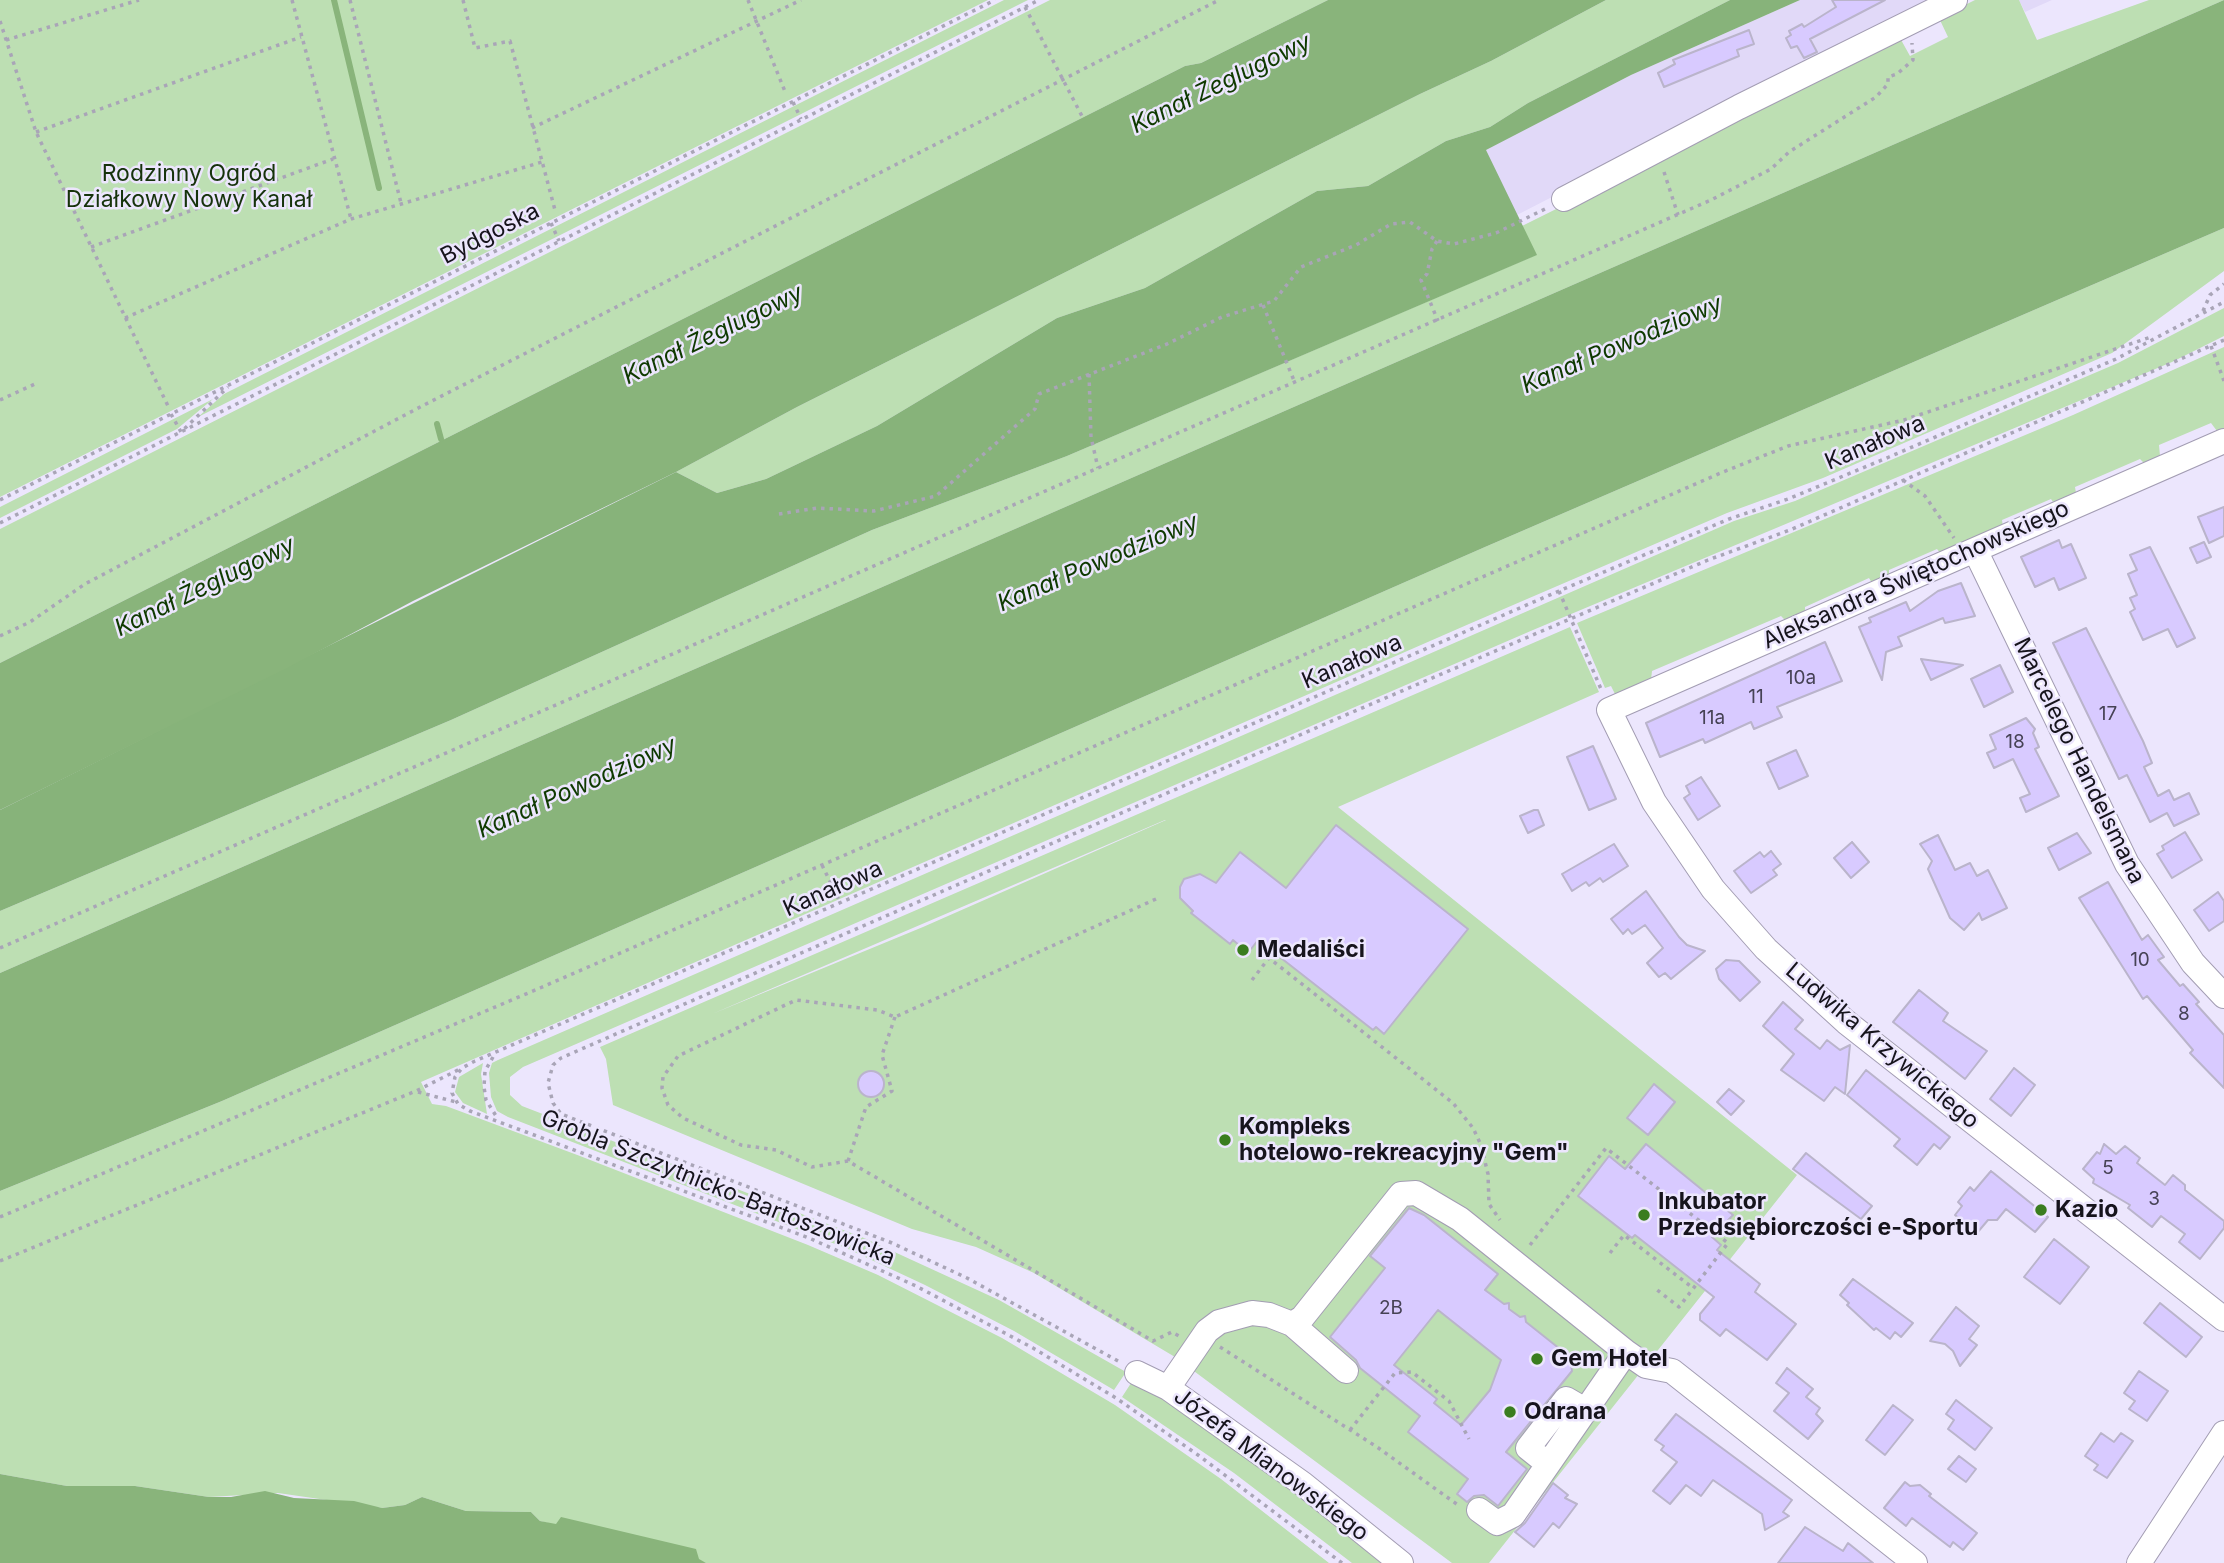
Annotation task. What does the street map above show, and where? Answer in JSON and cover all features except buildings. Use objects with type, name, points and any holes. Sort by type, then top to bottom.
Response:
[{"type":"street","points":[[1564,199],[1955,0]]},
{"type":"street","name":"Aleksandra Świętochowskiego","points":[[1609,710],[2224,441]]},
{"type":"street","name":"Marcelego Handelsmana","points":[[1970,552],[2127,864],[2193,963],[2224,996]]},
{"type":"street","name":"Ludwika Krzywickiego","points":[[1609,710],[1654,802],[1713,889],[1766,949],[1846,1022],[2224,1319]]},
{"type":"street","points":[[1292,1325],[1312,1307],[1401,1194],[1414,1192],[1460,1219],[1646,1366],[1672,1371],[1915,1563]]},
{"type":"street","points":[[1168,1388],[1200,1341],[1219,1322],[1252,1313],[1269,1315],[1292,1325],[1346,1371]]},
{"type":"street","points":[[1479,1510],[1497,1523],[1514,1515],[1546,1464],[1626,1352]]},
{"type":"street","name":"Józefa Mianowskiego","points":[[1138,1373],[1168,1388],[1303,1484],[1401,1563]]},
{"type":"street","points":[[2139,1563],[2224,1433]]},
{"type":"path","points":[[6,40],[139,0]]},
{"type":"path","points":[[292,0],[351,219]]},
{"type":"path","points":[[351,0],[401,203]]},
{"type":"path","points":[[463,0],[475,48],[510,41],[555,210]]},
{"type":"path","points":[[748,0],[786,94]]},
{"type":"path","points":[[532,128],[801,0]]},
{"type":"path","name":"Bydgoska","points":[[0,500],[995,0]]},
{"type":"path","points":[[0,523],[1039,0]]},
{"type":"path","points":[[0,636],[30,622],[85,583],[398,419],[1220,0]]},
{"type":"path","points":[[1025,7],[1083,118]]},
{"type":"path","points":[[0,21],[36,132],[168,406]]},
{"type":"path","points":[[0,948],[1678,215],[1771,169],[1789,152],[1876,97],[1888,84],[1888,77],[1898,74],[1913,60],[1906,25]]},
{"type":"path","points":[[36,132],[301,37]]},
{"type":"path","points":[[793,102],[801,120]]},
{"type":"path","points":[[1656,150],[1678,215]]},
{"type":"path","points":[[91,247],[333,159]]},
{"type":"path","points":[[125,318],[351,219],[542,162]]},
{"type":"path","points":[[779,514],[817,509],[874,511],[936,496],[1035,409],[1038,394],[1167,344],[1222,317],[1274,301],[1301,267],[1356,245],[1391,224],[1410,222],[1437,241],[1454,244],[1496,233],[1564,199]]},
{"type":"path","points":[[551,223],[559,242]]},
{"type":"path","points":[[1437,241],[1432,249],[1427,274],[1421,280],[1438,321]]},
{"type":"path","points":[[2203,311],[2210,295],[2224,284]]},
{"type":"path","name":"Kanałowa","points":[[0,1261],[416,1091],[462,1068],[1559,591],[1729,519],[1788,499],[1889,457],[2116,359],[2224,302]]},
{"type":"path","points":[[1263,305],[1295,383]]},
{"type":"path","points":[[0,1217],[386,1055],[1788,446],[1904,420],[2160,335]]},
{"type":"path","points":[[1138,1373],[942,1265],[876,1236],[561,1114],[553,1103],[548,1083],[553,1065],[561,1058],[1342,717],[1903,480],[2224,340]]},
{"type":"path","points":[[2211,346],[2224,381]]},
{"type":"path","points":[[1089,374],[1091,437],[1098,468]]},
{"type":"path","points":[[181,432],[232,383]]},
{"type":"path","points":[[0,400],[35,384]]},
{"type":"path","points":[[172,414],[181,432]]},
{"type":"path","points":[[1903,480],[1930,502],[1970,552]]},
{"type":"path","points":[[1559,591],[1609,710]]},
{"type":"path","points":[[822,864],[841,904]]},
{"type":"path","points":[[1156,899],[895,1017],[877,1010],[796,1000],[678,1056],[663,1077],[665,1099],[675,1111],[741,1145],[776,1150],[812,1167],[848,1161],[1153,1340],[1172,1332],[1200,1341],[1350,1430],[1423,1478],[1471,1515],[1479,1510]]},
{"type":"path","points":[[1252,980],[1269,958],[1453,1103],[1474,1128],[1488,1174],[1491,1210],[1507,1226]]},
{"type":"path","points":[[848,1161],[866,1107],[892,1091],[882,1055],[895,1017]]},
{"type":"path","points":[[494,1055],[485,1071],[484,1087],[491,1111],[502,1121]]},
{"type":"path","points":[[456,1102],[452,1085],[462,1068]]},
{"type":"path","name":"Grobla Szczytnicko-Bartoszowicka","points":[[416,1091],[456,1102],[470,1111],[809,1238],[947,1302],[1116,1398],[1198,1455],[1342,1563]]},
{"type":"path","points":[[1530,1245],[1606,1148],[1728,1243],[1679,1307],[1656,1289]]},
{"type":"path","points":[[1609,1253],[1624,1235],[1693,1288]]},
{"type":"path","points":[[1524,1240],[1540,1253]]},
{"type":"path","points":[[1350,1430],[1395,1373],[1412,1372],[1449,1401],[1469,1439]]},
{"type":"shaded area","points":[[1730,0],[1800,0],[1631,75],[1486,150],[1537,255],[1067,456],[872,530],[451,720],[0,911],[0,810],[676,472],[717,493],[766,479],[877,426],[1057,318],[1145,288],[1317,191],[1368,186],[1446,141],[1490,127],[1528,103]]},
{"type":"shaded area","points":[[1800,0],[1932,0],[1564,184],[1552,197],[1517,215],[1485,150],[1631,75]]},
{"type":"shaded area","points":[[2019,0],[2052,0],[2025,12]]},
{"type":"green space","name":"Rodzinny Ogród Działkowy Nowy Kanał","points":[[0,0],[988,0],[0,497]]},
{"type":"green space","points":[[1004,0],[1028,0],[198,417],[224,394]]},
{"type":"green space","points":[[1050,0],[1328,0],[1201,63],[1185,66],[0,663],[0,529]]},
{"type":"green space","points":[[1606,0],[1730,0],[1528,103],[1490,127],[1446,141],[1368,186],[1317,191],[1145,288],[1057,318],[877,426],[766,479],[717,493],[676,472],[797,407],[1420,94],[1491,61]]},
{"type":"green space","points":[[1975,0],[2019,0],[2037,40],[2149,0],[2224,0],[0,973],[0,911],[451,720],[872,530],[1067,456],[1536,255],[1522,226],[1900,38],[1910,56],[1948,37],[1939,18]]},
{"type":"green space","points":[[2224,228],[2224,271],[2112,353],[1823,478],[1727,513],[1469,624],[421,1082],[432,1104],[446,1106],[580,1156],[808,1245],[878,1275],[1002,1338],[1115,1405],[1221,1479],[1329,1563],[706,1563],[540,1521],[531,1512],[466,1511],[422,1497],[405,1505],[382,1508],[278,1493],[209,1497],[135,1486],[67,1486],[0,1474],[0,1191],[222,1101],[1485,547]]},
{"type":"green space","points":[[2224,308],[2224,336],[2172,362],[1533,630],[523,1067],[510,1077],[510,1095],[522,1106],[864,1238],[999,1300],[1126,1372],[1114,1390],[1014,1331],[848,1249],[497,1111],[491,1097],[489,1073],[492,1063],[498,1060],[1734,521],[1795,501],[2118,363]]},
{"type":"green space","points":[[2224,347],[2224,431],[2217,431],[2211,423],[2159,445],[2160,456],[2145,464],[2140,459],[2075,487],[2076,493],[2053,502],[2051,499],[2002,520],[2003,527],[1941,554],[1937,549],[1889,570],[1889,576],[1872,583],[1869,578],[1805,607],[1805,613],[1786,621],[1781,616],[1652,671],[1651,680],[1616,696],[1611,686],[1605,688],[1577,623],[2073,415]]},
{"type":"green space","points":[[213,399],[177,429],[0,518],[0,507]]},
{"type":"green space","name":"Kompleks hotelowo-rekreacyjny \"Gem\"","points":[[1570,627],[1599,692],[1338,807],[1797,1175],[1489,1563],[1452,1563],[1175,1357],[1034,1273],[976,1247],[912,1229],[613,1105],[606,1059],[600,1047]],"holes":[[[1166,820],[923,927],[712,1014]]]},
{"type":"green space","points":[[483,1063],[481,1074],[487,1114],[463,1103],[455,1092],[459,1077]]},
{"type":"green space","points":[[1135,1377],[1245,1455],[1385,1563],[1352,1563],[1234,1473],[1122,1397]]},
{"type":"water","name":"Kanał Żeglugowy","points":[[1328,0],[1606,0],[1491,61],[1420,94],[797,407],[676,472],[413,601],[289,667],[0,810],[0,663],[1185,66],[1201,63]]},
{"type":"water","name":"Kanał Powodziowy","points":[[2224,0],[2224,228],[1485,547],[222,1101],[0,1191],[0,973]]},
{"type":"water","points":[[0,1474],[67,1486],[135,1486],[209,1497],[231,1497],[265,1491],[294,1498],[354,1501],[382,1508],[405,1505],[422,1497],[466,1511],[531,1512],[540,1521],[556,1524],[561,1517],[696,1549],[699,1559],[706,1563],[0,1563]]},
{"type":"waterway","points":[[334,0],[379,188]]},
{"type":"waterway","points":[[437,424],[441,439]]},
{"type":"place","name":"Medaliści","points":[[1243,950]]},
{"type":"place","name":"Kompleks hotelowo-rekreacyjny \"Gem\"","points":[[1225,1140]]},
{"type":"place","name":"Kazio","points":[[2041,1210]]},
{"type":"place","name":"Inkubator Przedsiębiorczości e-Sportu","points":[[1644,1215]]},
{"type":"place","name":"Gem Hotel","points":[[1537,1359]]},
{"type":"place","name":"Odrana","points":[[1510,1412]]}]
